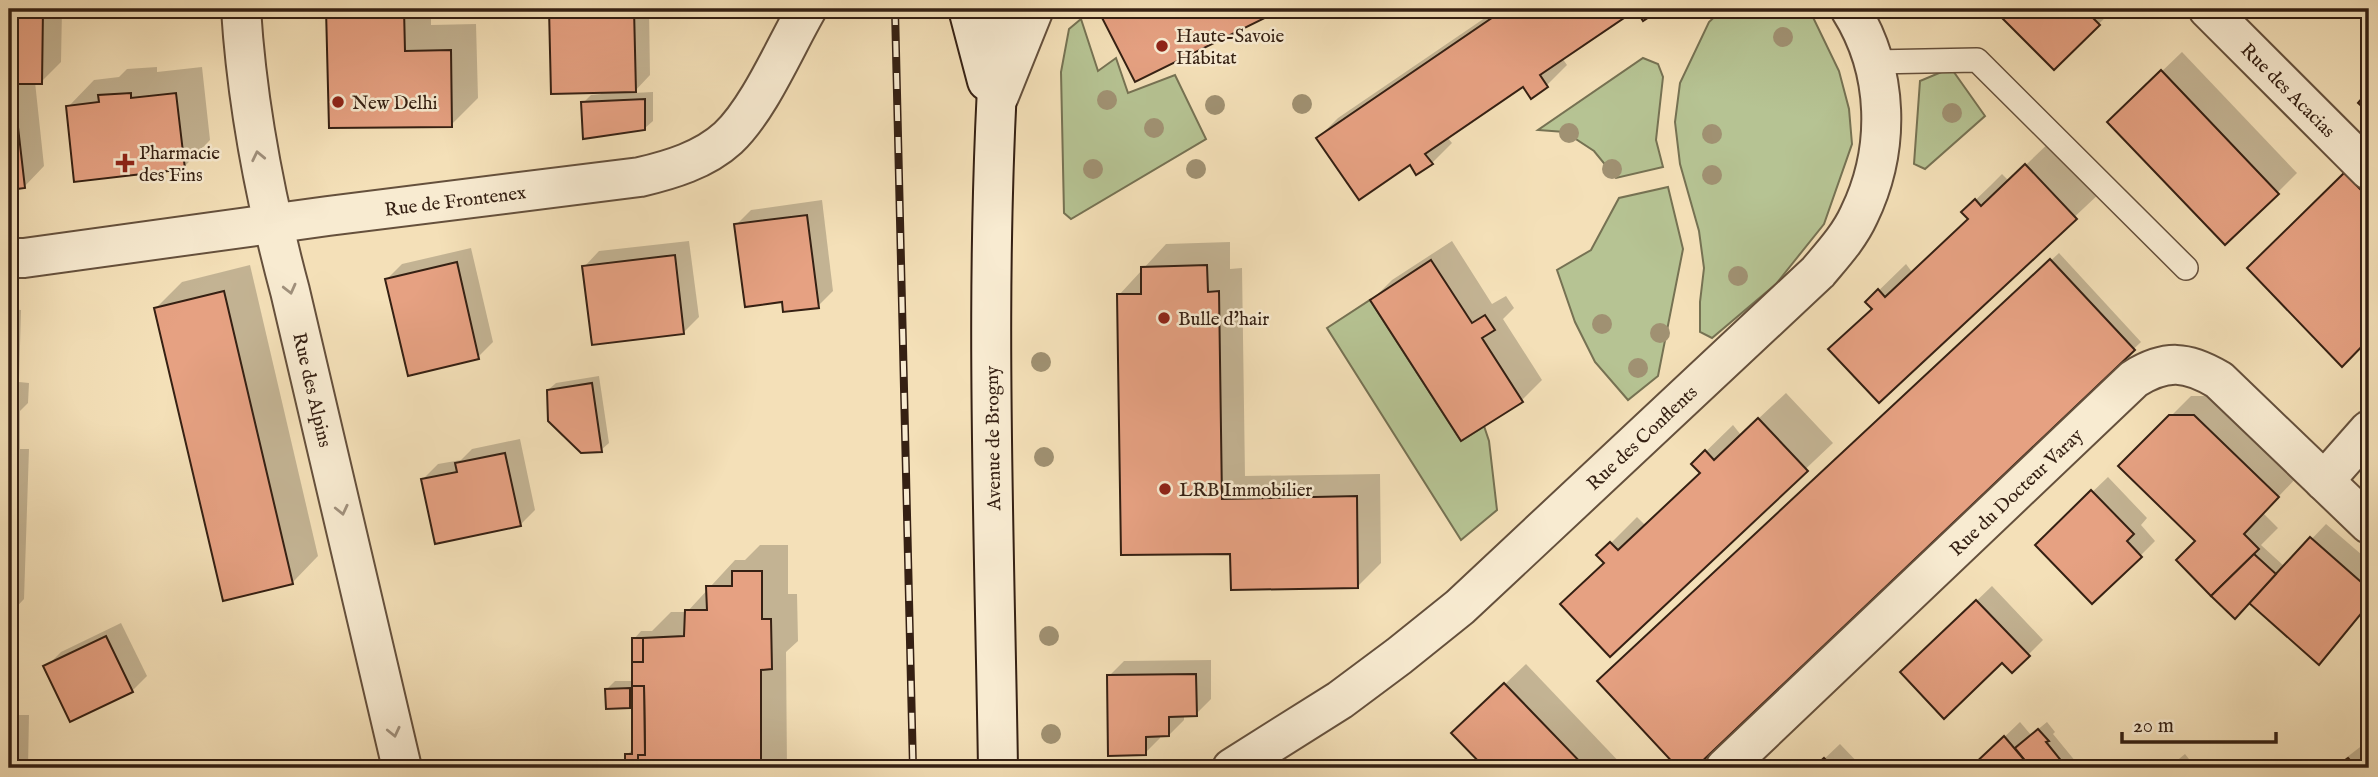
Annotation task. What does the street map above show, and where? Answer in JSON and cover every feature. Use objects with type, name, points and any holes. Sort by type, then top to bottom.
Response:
[{"type":"street","name":"Rue des Alpins","points":[[241,9],[256,145],[272,223],[402,768]]},
{"type":"street","name":"Rue de Frontenex","points":[[14,260],[272,223],[640,177],[669,170],[706,154],[727,139],[747,116],[807,9]]},
{"type":"street","name":"Avenue de Brogny","points":[[977,9],[995,108],[991,362],[998,768]]},
{"type":"street","points":[[995,108],[1034,9]]},
{"type":"street","name":"Rue des Conflents","points":[[1232,768],[1340,700],[1460,607],[1818,272],[1841,246],[1872,186],[1880,153],[1882,116],[1878,80],[1868,44],[1850,9]]},
{"type":"street","name":"Rue des Acacias","points":[[2208,9],[2369,170]]},
{"type":"street","name":"Rue du Docteur Varay","points":[[1725,768],[2134,379],[2148,370],[2162,365],[2179,364],[2201,369],[2219,380],[2369,524]]},
{"type":"street","points":[[2324,481],[2369,430]]},
{"type":"lane","points":[[1873,62],[1977,60],[2186,268]]},
{"type":"green space","points":[[1723,9],[1809,9],[1839,71],[1849,109],[1852,144],[1824,224],[1776,284],[1712,338],[1700,332],[1704,268],[1699,231],[1680,164],[1675,122],[1680,83],[1709,22]]},
{"type":"green space","points":[[1081,19],[1098,71],[1116,58],[1128,93],[1175,75],[1206,139],[1071,219],[1064,213],[1061,72],[1069,29]]},
{"type":"green space","points":[[1643,58],[1658,64],[1663,77],[1656,140],[1663,167],[1616,178],[1594,151],[1565,132],[1538,130]]},
{"type":"green space","points":[[1951,68],[1985,116],[1925,169],[1914,164],[1920,81]]},
{"type":"green space","points":[[1668,187],[1683,249],[1658,376],[1628,400],[1595,362],[1575,322],[1557,270],[1591,250],[1619,198]]},
{"type":"green space","points":[[1370,300],[1461,441],[1484,426],[1489,441],[1497,510],[1461,540],[1327,328]]},
{"type":"building","points":[[9,9],[43,9],[42,84],[9,84]]},
{"type":"building","points":[[326,9],[404,9],[405,51],[451,50],[452,127],[329,128]]},
{"type":"building","points":[[549,9],[634,9],[636,92],[551,94]]},
{"type":"building","name":"Haute-Savoie Habitat","points":[[1283,9],[1135,82],[1098,10]]},
{"type":"building","points":[[1505,9],[1661,9],[1643,21],[1636,10],[1540,75],[1548,87],[1531,99],[1523,87],[1425,154],[1433,164],[1416,175],[1410,165],[1359,200],[1316,138]]},
{"type":"building","points":[[1993,9],[2084,9],[2100,25],[2054,70]]},
{"type":"building","points":[[2161,70],[2279,194],[2225,245],[2107,122]]},
{"type":"building","points":[[9,84],[13,84],[25,188],[9,190]]},
{"type":"building","points":[[2369,90],[2369,113],[2358,103]]},
{"type":"building","points":[[131,93],[131,98],[176,93],[185,169],[74,182],[66,106],[99,102],[98,95]]},
{"type":"building","points":[[645,99],[645,130],[583,139],[581,102]]},
{"type":"building","points":[[2025,164],[2077,219],[1879,403],[1828,349],[1872,309],[1865,302],[1878,289],[1885,297],[1968,219],[1961,212],[1975,199],[1981,206]]},
{"type":"building","points":[[2344,173],[2369,198],[2369,339],[2342,367],[2247,268]]},
{"type":"building","points":[[807,215],[819,308],[783,312],[782,302],[745,307],[734,224]]},
{"type":"building","points":[[675,255],[684,334],[592,345],[582,266]]},
{"type":"building","points":[[2050,259],[2135,350],[1695,768],[1678,768],[1597,681]]},
{"type":"building","points":[[1431,260],[1472,323],[1485,315],[1495,330],[1482,338],[1523,402],[1461,441],[1370,300]]},
{"type":"building","points":[[457,262],[479,359],[408,376],[385,279]]},
{"type":"building","points":[[1207,265],[1208,292],[1219,291],[1222,499],[1357,496],[1358,588],[1231,590],[1230,554],[1121,555],[1117,294],[1141,294],[1141,267]]},
{"type":"building","points":[[224,291],[293,584],[223,601],[154,308]]},
{"type":"building","points":[[592,383],[602,452],[581,453],[548,421],[547,390]]},
{"type":"building","points":[[2169,415],[2194,415],[2279,497],[2244,534],[2259,549],[2211,596],[2176,560],[2195,541],[2118,466]]},
{"type":"building","points":[[1758,418],[1808,471],[1610,657],[1560,604],[1604,563],[1596,555],[1610,542],[1618,550],[1700,473],[1691,464],[1705,450],[1714,460]]},
{"type":"building","points":[[505,453],[521,526],[435,544],[421,479],[457,472],[455,463]]},
{"type":"building","points":[[2091,490],[2134,534],[2127,541],[2142,557],[2092,604],[2035,545]]},
{"type":"building","points":[[2310,537],[2369,589],[2369,604],[2319,665],[2249,603]]},
{"type":"building","points":[[2254,554],[2276,574],[2235,619],[2211,596]]},
{"type":"building","points":[[732,571],[762,571],[762,619],[771,619],[772,669],[761,670],[761,768],[638,768],[638,755],[645,755],[644,686],[632,686],[632,662],[643,662],[643,638],[684,636],[685,610],[707,610],[706,586],[732,586]]},
{"type":"building","points":[[1976,600],[2030,656],[2012,673],[2002,663],[1944,719],[1900,672]]},
{"type":"building","points":[[106,636],[133,692],[70,722],[43,666]]},
{"type":"building","points":[[632,638],[643,638],[643,662],[632,662]]},
{"type":"building","points":[[1196,674],[1197,716],[1169,717],[1169,736],[1146,737],[1146,755],[1108,756],[1107,675]]},
{"type":"building","points":[[1504,683],[1586,768],[1485,768],[1451,733]]},
{"type":"building","points":[[632,686],[644,686],[645,755],[638,755],[638,768],[625,768],[625,754],[632,754]]},
{"type":"building","points":[[630,688],[630,708],[606,709],[605,689]]},
{"type":"building","points":[[2038,729],[2067,768],[2031,768],[2015,748]]},
{"type":"building","points":[[2004,736],[2031,768],[1970,768]]},
{"type":"building","points":[[1824,758],[1834,768],[1813,768]]},
{"type":"building","points":[[2348,758],[2357,768],[2334,768]]},
{"type":"railway","points":[[895,9],[913,768]]},
{"type":"place","name":"Haute-Savoie Habitat","points":[[1162,46]]},
{"type":"place","name":"New Delhi","points":[[338,102]]},
{"type":"place","name":"Pharmacie des Fins","points":[[125,163]]},
{"type":"place","name":"Bulle d'hair","points":[[1164,318]]},
{"type":"place","name":"LRB Immobilier","points":[[1165,489]]}]
